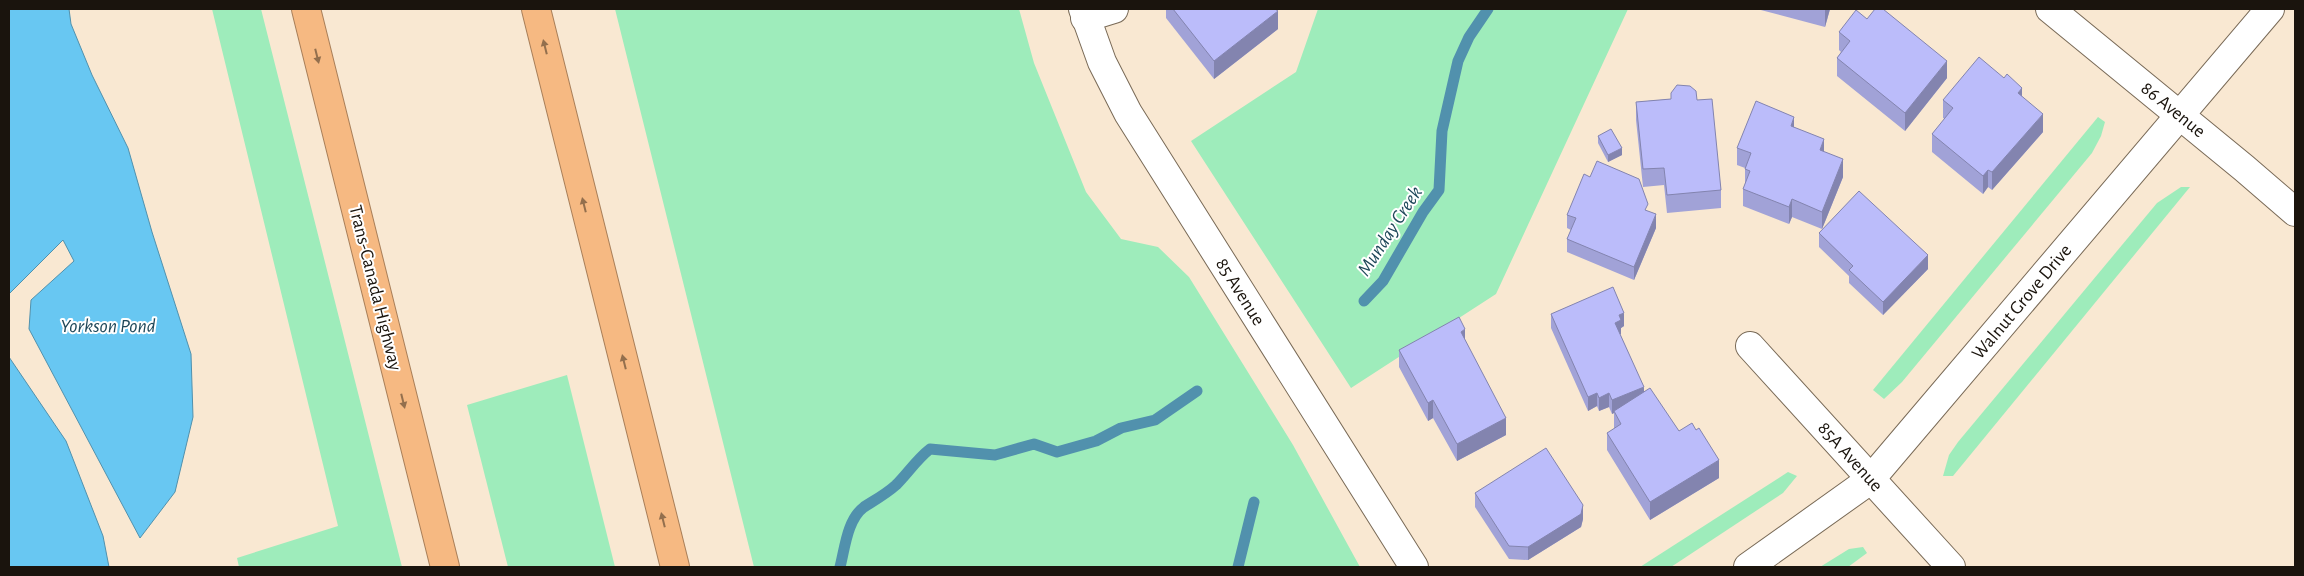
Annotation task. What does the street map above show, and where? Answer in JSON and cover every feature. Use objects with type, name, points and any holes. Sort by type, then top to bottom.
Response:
[{"type":"highway","name":"Trans-Canada Highway","points":[[306,9],[445,567]]},
{"type":"highway","points":[[536,9],[674,567]]},
{"type":"street","points":[[1084,13],[1114,9]]},
{"type":"street","name":"86 Avenue","points":[[2050,9],[2295,212]]},
{"type":"street","name":"Walnut Grove Drive","points":[[1748,567],[1870,480],[2270,9]]},
{"type":"street","name":"85 Avenue","points":[[1084,13],[1102,62],[1128,112],[1414,567]]},
{"type":"street","name":"85A Avenue","points":[[1750,346],[1951,567]]},
{"type":"green space","points":[[212,9],[261,9],[402,567],[239,567],[237,558],[338,526]]},
{"type":"green space","points":[[615,9],[1019,9],[1034,63],[1086,192],[1121,239],[1158,247],[1189,277],[1293,445],[1360,567],[754,567]]},
{"type":"green space","points":[[1318,9],[1628,9],[1496,294],[1351,388],[1191,141],[1296,72]]},
{"type":"green space","points":[[2098,117],[2105,122],[2101,136],[2092,153],[1902,382],[1884,399],[1873,390]]},
{"type":"green space","points":[[2181,187],[2190,187],[1953,476],[1943,476],[1949,455],[1958,442],[2157,203]]},
{"type":"green space","points":[[567,375],[615,567],[508,567],[467,405]]},
{"type":"green space","points":[[1788,472],[1797,476],[1783,493],[1671,567],[1640,567]]},
{"type":"green space","points":[[1863,547],[1867,553],[1848,567],[1820,567],[1849,549]]},
{"type":"water","name":"Yorkson Pond","points":[[9,9],[69,9],[71,24],[92,75],[128,148],[152,232],[191,354],[193,417],[175,492],[140,538],[29,329],[31,300],[74,261],[63,240],[9,294]]},
{"type":"water","name":"Yorkson Pond","points":[[9,357],[66,441],[103,536],[109,567],[9,567]]},
{"type":"building","points":[[1173,9],[1275,9],[1278,11],[1214,61]]},
{"type":"building","points":[[1875,9],[1883,9],[1947,61],[1905,113],[1837,58],[1850,41],[1839,32],[1856,10],[1867,19]]},
{"type":"building","points":[[1979,57],[2004,78],[2007,74],[2022,88],[2018,93],[2043,114],[1992,172],[1988,170],[1983,176],[1932,134],[1953,108],[1943,100]]},
{"type":"building","points":[[1677,85],[1690,86],[1696,91],[1697,100],[1712,99],[1721,190],[1667,195],[1664,168],[1643,169],[1636,102],[1671,99],[1671,93]]},
{"type":"building","points":[[1756,101],[1794,117],[1791,126],[1824,139],[1820,150],[1843,159],[1822,212],[1792,199],[1789,207],[1743,189],[1750,171],[1745,169],[1751,153],[1737,148]]},
{"type":"building","points":[[1611,129],[1622,148],[1608,155],[1598,136]]},
{"type":"building","points":[[1597,161],[1639,179],[1648,204],[1645,210],[1656,214],[1634,267],[1567,239],[1576,218],[1567,215],[1584,174],[1590,177]]},
{"type":"building","points":[[1859,191],[1928,255],[1883,302],[1849,270],[1853,266],[1819,233]]},
{"type":"building","points":[[1613,287],[1624,313],[1619,315],[1621,320],[1615,323],[1644,387],[1612,400],[1609,393],[1599,398],[1597,393],[1588,397],[1551,314]]},
{"type":"building","points":[[1459,317],[1465,329],[1461,332],[1506,418],[1457,444],[1433,400],[1428,403],[1399,350]]},
{"type":"building","points":[[1650,388],[1679,431],[1692,423],[1696,430],[1699,428],[1719,460],[1650,502],[1607,433],[1621,424],[1614,411]]},
{"type":"building","points":[[1546,448],[1583,505],[1581,514],[1528,547],[1509,546],[1475,493]]},
{"type":"waterway","name":"Munday Creek","points":[[1364,301],[1383,281],[1423,212],[1439,190],[1442,131],[1458,61],[1469,37],[1488,9]]},
{"type":"waterway","name":"Munday Creek","points":[[840,567],[850,527],[858,513],[896,485],[930,449],[995,455],[1034,444],[1057,452],[1096,441],[1121,428],[1155,420],[1197,391]]},
{"type":"waterway","points":[[1238,567],[1254,502]]}]
